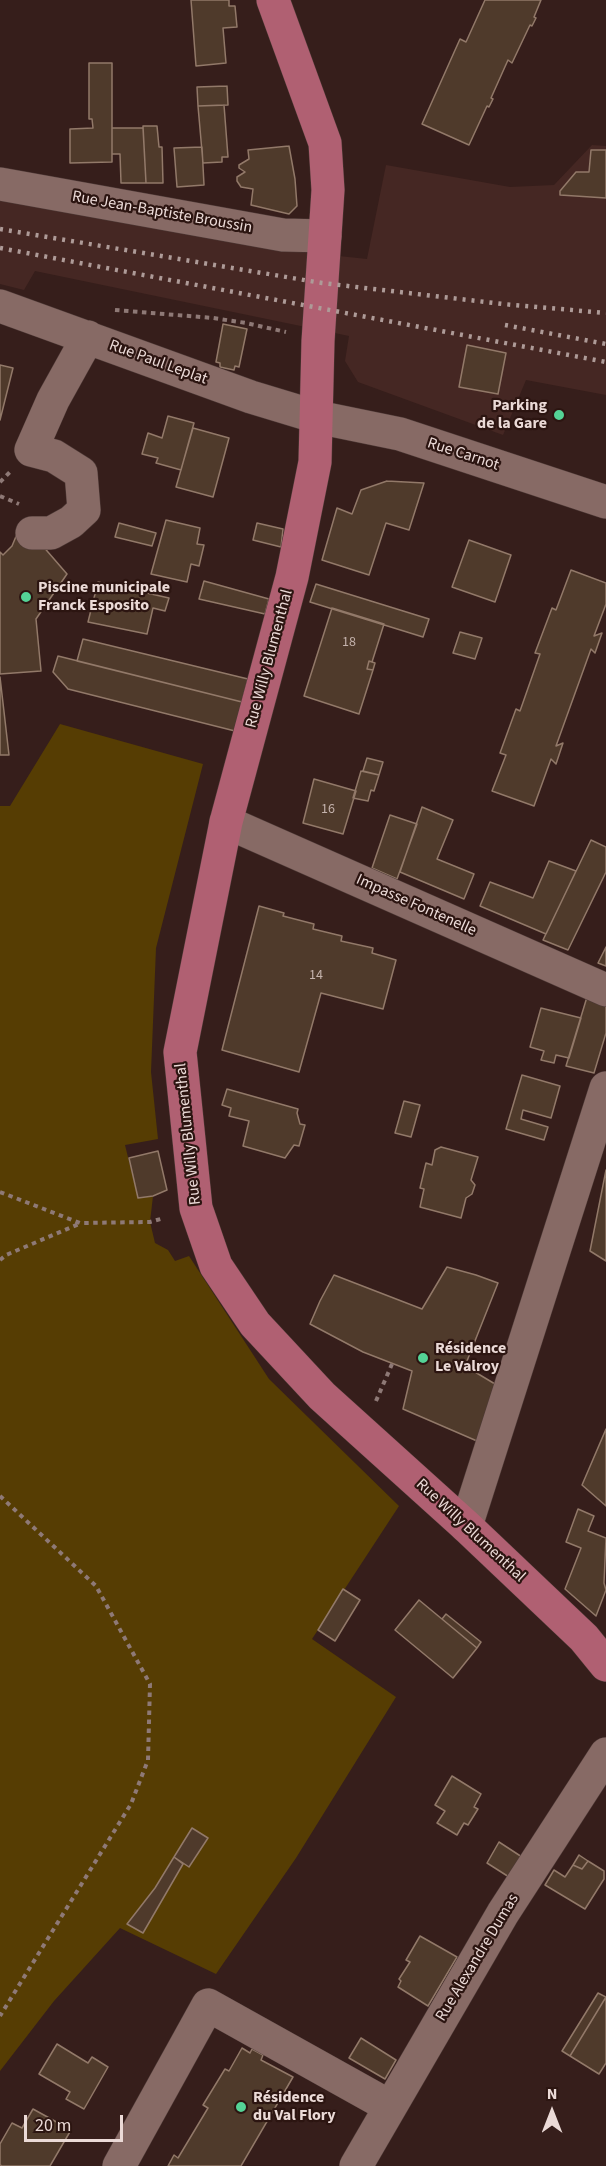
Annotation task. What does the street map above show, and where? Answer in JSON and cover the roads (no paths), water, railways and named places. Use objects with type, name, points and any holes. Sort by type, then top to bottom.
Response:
[{"type":"main road","name":"Rue Willy Blumenthal","points":[[273,0],[325,143],[328,190],[318,341],[315,462],[292,578],[226,822],[180,1052],[196,1208],[216,1266],[255,1324],[322,1396],[595,1643],[606,1665]]},
{"type":"street","name":"Rue Jean-Baptiste Broussin","points":[[0,184],[283,235],[325,236]]},
{"type":"street","name":"Rue Paul Leplat","points":[[0,306],[251,397],[317,417]]},
{"type":"street","points":[[32,533],[51,533],[71,522],[84,510],[81,473],[54,456],[31,450],[53,400],[88,338]]},
{"type":"street","name":"Rue Carnot","points":[[317,417],[400,434],[606,502]]},
{"type":"street","name":"Impasse Fontenelle","points":[[226,822],[606,990]]},
{"type":"street","points":[[466,1526],[606,1088]]},
{"type":"street","name":"Rue Alexandre Dumas","points":[[356,2166],[503,1913],[606,1754]]},
{"type":"street","points":[[119,2166],[208,2005],[389,2106]]},
{"type":"railway","points":[[0,229],[322,283],[503,304],[606,313]]},
{"type":"railway","points":[[0,248],[606,362]]},
{"type":"railway","points":[[505,325],[606,344]]},
{"type":"place","name":"Parking de la Gare","points":[[559,415]]},
{"type":"place","name":"Piscine municipale Franck Esposito","points":[[26,597]]},
{"type":"place","name":"Résidence Le Valroy","points":[[423,1358]]},
{"type":"place","name":"Résidence du Val Flory","points":[[241,2107]]}]
